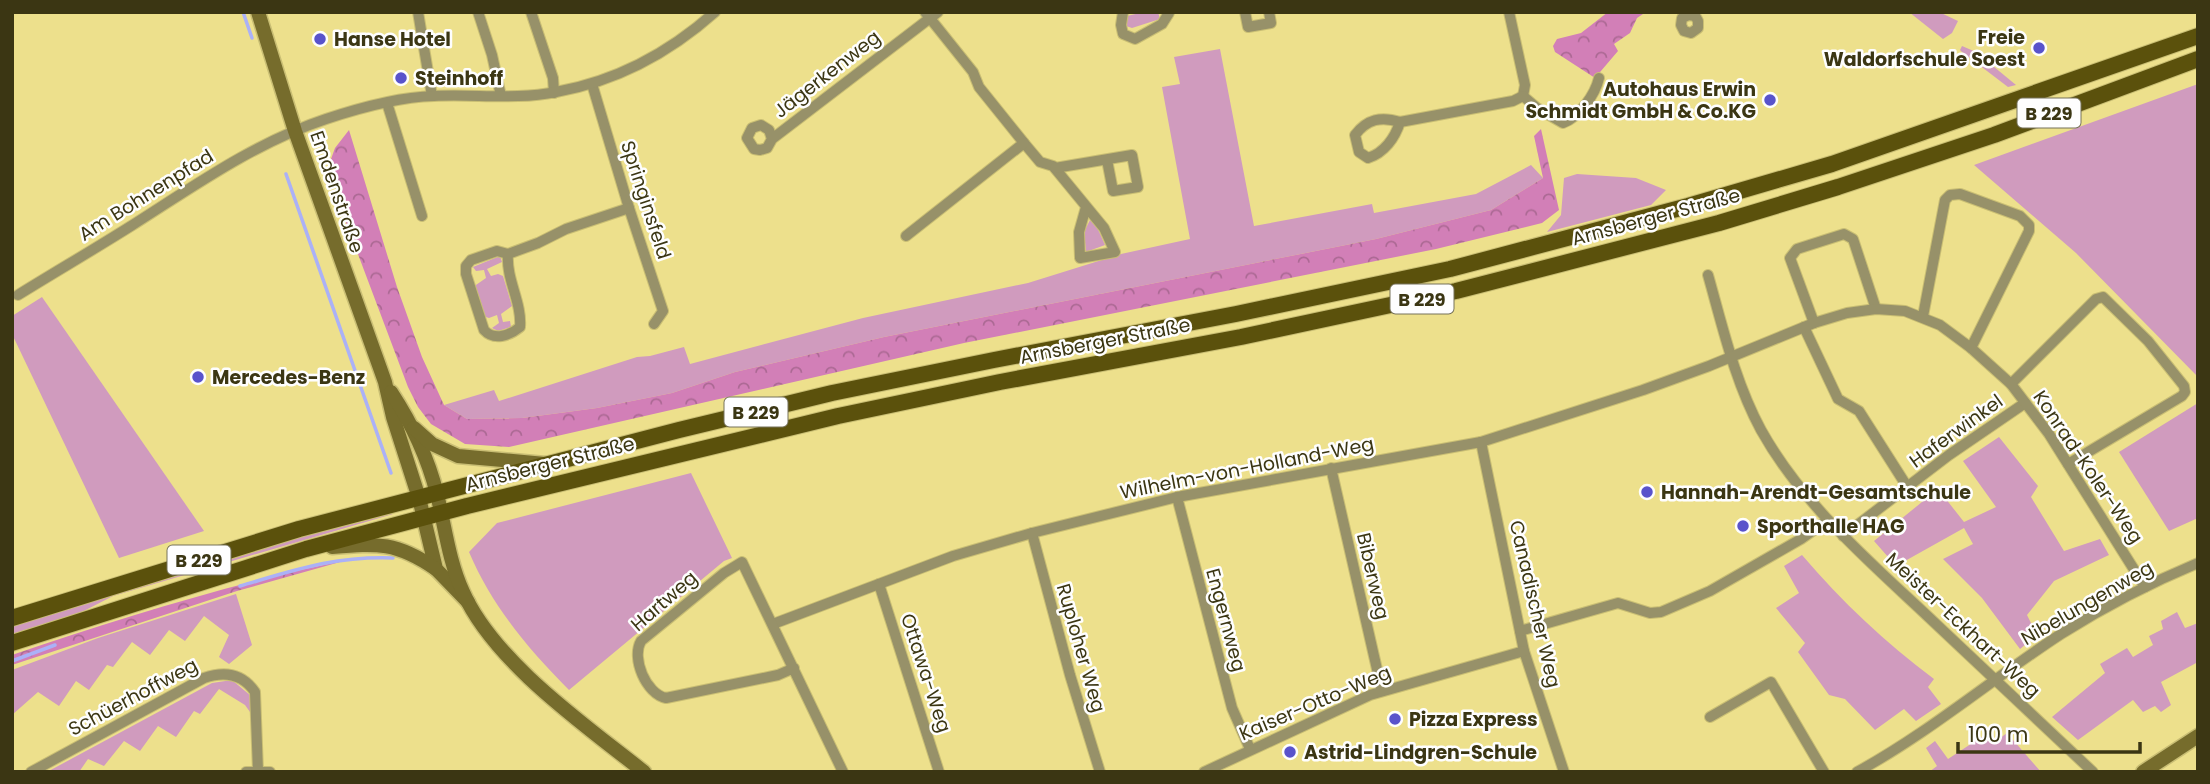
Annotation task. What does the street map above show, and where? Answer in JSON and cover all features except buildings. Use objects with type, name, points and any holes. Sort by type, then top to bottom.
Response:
[{"type":"main road","name":"Emdenstraße","points":[[258,12],[295,131],[385,382],[393,417],[419,498],[436,569]]},
{"type":"main road","name":"Arnsberger Straße","points":[[12,618],[299,530],[547,464],[832,393],[1450,269],[1688,206],[1832,164],[2198,36]]},
{"type":"main road","name":"Arnsberger Straße","points":[[12,643],[306,548],[441,512],[838,416],[1000,382],[1241,337],[1469,288],[1718,223],[1838,187],[1994,135],[2198,59]]},
{"type":"main road","name":"Emdenstraße","points":[[385,382],[412,426],[429,467],[454,569],[468,603]]},
{"type":"main road","points":[[412,426],[432,444],[458,456],[547,464]]},
{"type":"main road","points":[[306,548],[364,544],[391,546],[414,554],[436,569],[468,603],[499,645],[527,674],[569,713],[644,772]]},
{"type":"main road","points":[[2143,772],[2198,736]]},
{"type":"street","points":[[418,12],[432,96]]},
{"type":"street","points":[[478,12],[495,64],[501,96]]},
{"type":"street","points":[[531,12],[552,78],[554,93]]},
{"type":"street","name":"Am Bohnenpfad","points":[[18,295],[222,167],[295,131],[328,118],[387,103],[432,96],[554,93],[592,84],[657,56],[688,36],[715,12]]},
{"type":"street","points":[[1123,12],[1123,34],[1135,38],[1162,23],[1170,13]]},
{"type":"street","points":[[1245,12],[1248,27],[1271,23],[1269,12]]},
{"type":"street","points":[[1508,12],[1525,85],[1523,96]]},
{"type":"street","points":[[931,14],[973,72],[979,87],[1040,162],[1055,168],[1104,228],[1115,252],[1080,258],[1079,232],[1086,206]]},
{"type":"street","name":"Jägerkenweg","points":[[772,139],[931,14]]},
{"type":"street","points":[[1523,96],[1537,108],[1563,123],[1573,120],[1597,88],[1599,78]]},
{"type":"street","name":"Springinsfeld","points":[[592,84],[663,311],[654,324]]},
{"type":"street","points":[[1400,122],[1397,131],[1380,154],[1368,158],[1359,152],[1355,135],[1364,123],[1385,118],[1400,122],[1513,101],[1523,96]]},
{"type":"street","points":[[387,103],[422,216]]},
{"type":"street","points":[[906,236],[1024,143]]},
{"type":"street","points":[[1055,168],[1107,160]]},
{"type":"street","points":[[1923,316],[1945,200],[1950,195],[1960,194],[2020,216],[2029,225],[2029,231],[1971,348]]},
{"type":"street","points":[[508,254],[508,272],[521,318],[520,327],[497,338],[489,336],[484,330],[466,274],[466,266],[471,260],[497,251],[508,254],[566,229],[629,208]]},
{"type":"street","points":[[1814,323],[1790,258],[1797,249],[1844,234],[1853,239],[1876,309]]},
{"type":"street","name":"Meister-Eckhart-Weg","points":[[1708,275],[1731,357],[1746,398],[1768,442],[1794,479],[1843,536],[2093,772]]},
{"type":"street","points":[[2011,384],[2096,299],[2103,297],[2148,341],[2184,386],[2182,396],[2068,464]]},
{"type":"street","name":"Konrad-Koler-Weg","points":[[1731,357],[1814,323],[1847,313],[1876,309],[1905,311],[1940,325],[1971,348],[2011,384],[2068,464],[2145,587]]},
{"type":"street","name":"Haferwinkel","points":[[1804,327],[1838,399],[1859,411],[1908,488]]},
{"type":"street","name":"Wilhelm-von-Holland-Weg","points":[[773,624],[953,555],[1177,497],[1481,442],[1643,390],[1731,357]]},
{"type":"street","name":"Haferwinkel","points":[[1843,536],[1949,455],[2025,403]]},
{"type":"street","name":"Canadischer Weg","points":[[1481,442],[1524,652],[1564,772]]},
{"type":"street","name":"Biberweg","points":[[1331,468],[1382,691]]},
{"type":"street","name":"Engernweg","points":[[1177,497],[1232,708],[1250,749]]},
{"type":"street","points":[[1520,631],[1618,603],[1650,613],[1669,609],[1710,592],[1782,551],[1828,520]]},
{"type":"street","name":"Ruploher Weg","points":[[1032,533],[1070,675],[1100,772]]},
{"type":"street","name":"Hartweg","points":[[794,668],[778,675],[666,698],[653,692],[637,657],[637,651],[641,641],[724,573],[742,562],[773,624],[794,668],[843,772]]},
{"type":"street","name":"Nibelungenweg","points":[[1857,772],[1935,724],[2060,635],[2145,587],[2198,563]]},
{"type":"street","name":"Ottawa-Weg","points":[[880,584],[939,772]]},
{"type":"street","name":"Kaiser-Otto-Weg","points":[[1204,772],[1382,691],[1524,652]]},
{"type":"street","name":"Schüerhoffweg","points":[[31,772],[204,678],[223,674],[243,679],[255,692],[258,771]]},
{"type":"street","points":[[1710,717],[1771,682],[1824,772]]},
{"type":"street","points":[[246,772],[270,772]]},
{"type":"shaded area","points":[[1158,12],[1160,19],[1132,28],[1126,26],[1127,16]]},
{"type":"shaded area","points":[[1909,12],[1939,12],[1958,21],[1952,33],[1943,39]]},
{"type":"shaded area","points":[[1962,46],[1976,52],[2016,85],[2008,87],[1962,52]]},
{"type":"shaded area","points":[[1220,49],[1254,226],[1372,204],[1374,213],[1476,194],[1531,165],[1543,178],[1491,210],[1376,239],[884,337],[735,372],[672,393],[597,408],[522,418],[467,419],[444,405],[494,390],[499,401],[637,357],[684,347],[690,364],[863,318],[1028,283],[1121,254],[1190,239],[1162,87],[1180,84],[1174,57]]},
{"type":"shaded area","points":[[2198,84],[2198,377],[2076,253],[1974,165]]},
{"type":"shaded area","points":[[1577,174],[1636,178],[1666,190],[1651,205],[1547,232],[1561,215],[1564,178]]},
{"type":"shaded area","points":[[1090,220],[1097,227],[1105,245],[1086,252],[1084,232]]},
{"type":"shaded area","points":[[500,256],[502,262],[487,269],[491,276],[503,276],[512,306],[501,314],[503,322],[510,321],[511,327],[498,331],[492,328],[499,323],[497,315],[489,318],[483,316],[473,287],[486,278],[484,270],[476,271],[473,267]]},
{"type":"shaded area","points":[[42,297],[204,531],[119,558],[12,334],[12,316]]},
{"type":"shaded area","points":[[2198,403],[2198,518],[2169,531],[2119,452]]},
{"type":"shaded area","points":[[1999,437],[2038,486],[2031,497],[2064,551],[2100,539],[2109,555],[2054,581],[2027,615],[2037,635],[2020,649],[1982,598],[1943,559],[1973,544],[1964,528],[1896,566],[1874,541],[1938,489],[1964,522],[1996,507],[1963,461]]},
{"type":"shaded area","points":[[691,473],[732,558],[724,561],[569,690],[512,626],[489,591],[469,552],[497,523]]},
{"type":"shaded area","points":[[391,510],[393,514],[113,596],[78,614],[12,636],[12,626],[144,583]]},
{"type":"shaded area","points":[[1802,555],[1865,621],[1934,679],[1928,687],[1941,704],[1916,721],[1904,709],[1875,730],[1845,699],[1829,695],[1798,652],[1805,643],[1776,608],[1799,593],[1784,566]]},
{"type":"shaded area","points":[[236,594],[252,645],[229,664],[219,657],[229,635],[204,616],[185,641],[169,630],[150,655],[132,642],[113,667],[107,665],[89,690],[76,681],[59,706],[38,692],[12,715],[12,670],[98,638]]},
{"type":"shaded area","points":[[2177,612],[2185,628],[2198,623],[2198,662],[2161,682],[2171,705],[2161,712],[2155,706],[2143,712],[2133,700],[2078,740],[2052,717],[2105,673],[2100,664],[2127,648],[2133,657],[2153,645],[2149,636],[2163,629],[2161,621]]},
{"type":"shaded area","points":[[232,680],[251,696],[250,712],[245,705],[219,689],[200,714],[194,711],[176,737],[158,726],[140,751],[124,741],[104,766],[88,759],[79,772],[47,772],[212,683]]},
{"type":"shaded area","points":[[2007,733],[2041,772],[1929,772],[1937,766],[1926,748],[1935,741],[1948,759],[1983,736],[1992,744]]},
{"type":"green space","points":[[1608,12],[1646,12],[1637,18],[1630,33],[1614,44],[1618,51],[1595,78],[1555,52],[1553,46],[1557,39],[1581,33]]},
{"type":"green space","points":[[1541,129],[1559,210],[1542,223],[1436,249],[964,343],[509,447],[465,444],[431,424],[418,407],[344,217],[331,159],[335,148],[349,130],[397,287],[422,357],[444,405],[467,419],[522,418],[597,408],[672,393],[735,372],[884,337],[1376,239],[1491,210],[1543,178],[1534,136]]},
{"type":"green space","points":[[347,560],[237,591],[12,665],[12,655],[136,615],[262,579]]},
{"type":"waterway","points":[[243,12],[252,38]]},
{"type":"waterway","points":[[286,174],[391,473]]},
{"type":"waterway","points":[[240,586],[333,562],[393,558]]},
{"type":"waterway","points":[[12,661],[55,645]]},
{"type":"place","name":"Hanse Hotel","points":[[320,39]]},
{"type":"place","name":"Freie Waldorfschule Soest","points":[[2039,48]]},
{"type":"place","name":"Steinhoff","points":[[401,78]]},
{"type":"place","name":"Autohaus Erwin Schmidt GmbH & Co.KG","points":[[1770,100]]},
{"type":"place","name":"Mercedes-Benz","points":[[198,377]]},
{"type":"place","name":"Hannah-Arendt-Gesamtschule","points":[[1647,492]]},
{"type":"place","name":"Sporthalle HAG","points":[[1743,526]]},
{"type":"place","name":"Pizza Express","points":[[1395,719]]},
{"type":"place","name":"Astrid-Lindgren-Schule","points":[[1290,752]]}]
